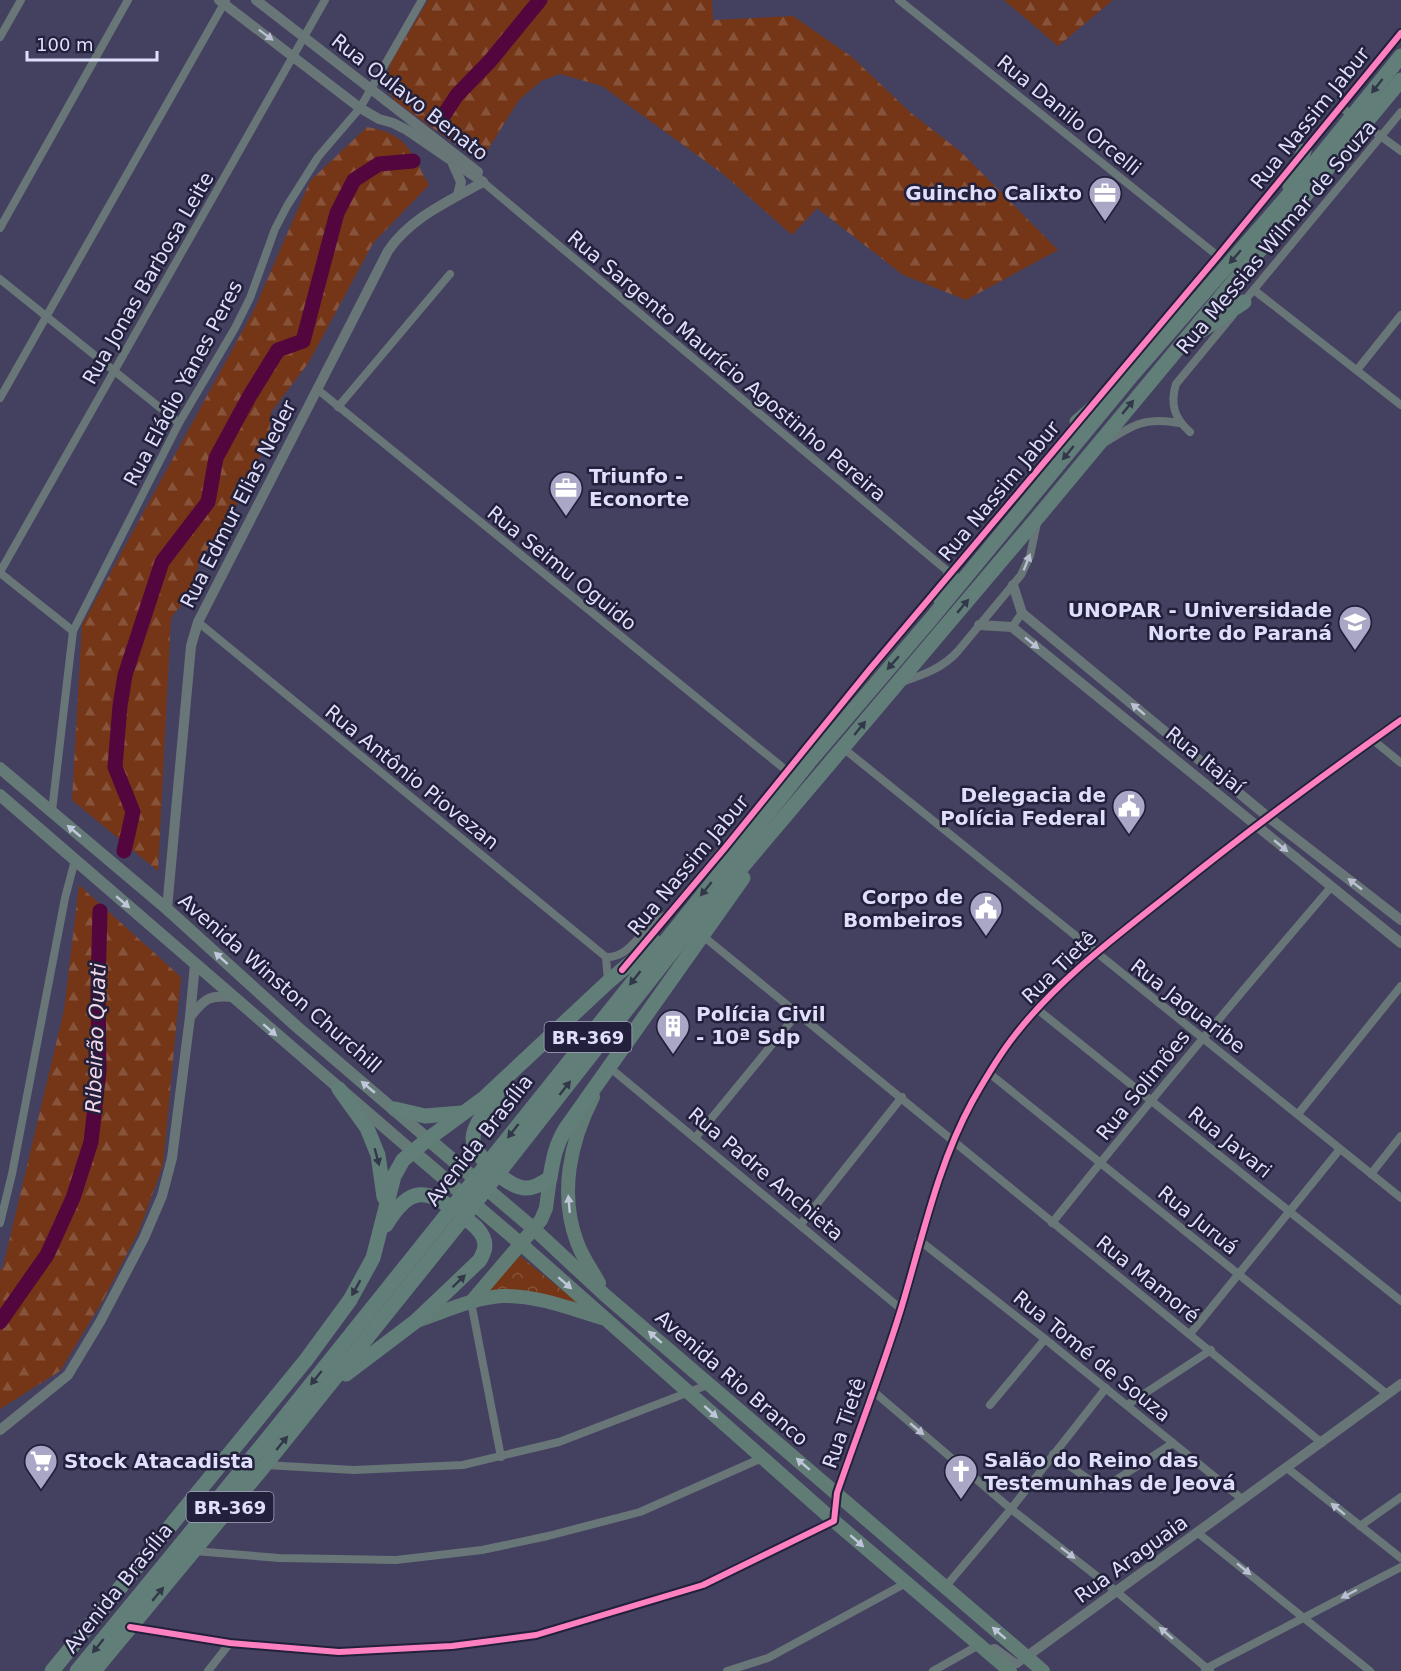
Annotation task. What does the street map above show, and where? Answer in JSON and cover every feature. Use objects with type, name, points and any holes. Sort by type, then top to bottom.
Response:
[{"type":"highway","name":"Avenida Brasília","points":[[498,1162],[693,925],[1038,517],[1176,348],[1401,56]]},
{"type":"highway","name":"Avenida Brasília","points":[[94,1671],[321,1396],[684,916],[809,762],[931,619],[1133,374],[1287,197],[1354,116],[1401,81]]},
{"type":"highway","points":[[1287,197],[1304,151]]},
{"type":"highway","points":[[1176,348],[1249,296]]},
{"type":"highway","points":[[1077,422],[1133,374]]},
{"type":"highway","points":[[931,619],[945,592],[951,574]]},
{"type":"highway","points":[[531,1053],[479,1121],[475,1130],[474,1146],[481,1158],[504,1178],[524,1188],[534,1188],[550,1178],[558,1140],[795,805]]},
{"type":"highway","points":[[52,1671],[306,1360],[350,1300],[373,1258],[394,1176],[403,1160],[484,1098],[608,982],[684,916]]},
{"type":"highway","points":[[339,1089],[367,1128],[378,1155],[383,1185],[384,1217]]},
{"type":"highway","points":[[395,1109],[424,1116],[465,1112]]},
{"type":"highway","points":[[321,1396],[377,1350],[416,1322],[480,1260],[485,1246],[475,1226],[442,1200],[427,1194],[407,1199],[400,1205],[380,1235]]},
{"type":"highway","name":"Avenida Brasília","points":[[77,1671],[268,1438],[454,1218]]},
{"type":"highway","points":[[196,1493],[268,1438]]},
{"type":"main road","name":"Avenida Winston Churchill","points":[[0,768],[167,909],[296,1026],[534,1229]]},
{"type":"main road","name":"Avenida Winston Churchill","points":[[0,795],[521,1244]]},
{"type":"main road","points":[[606,1296],[577,1244],[570,1213],[568,1188],[571,1155],[576,1138],[607,1070]]},
{"type":"main road","points":[[471,1302],[534,1229],[546,1208],[550,1178]]},
{"type":"main road","name":"Avenida Rio Branco","points":[[534,1229],[606,1296],[1043,1671]]},
{"type":"main road","name":"Avenida Rio Branco","points":[[521,1244],[834,1521],[1010,1671]]},
{"type":"main road","points":[[416,1322],[471,1302],[499,1296],[517,1296],[561,1305],[607,1320]]},
{"type":"street","points":[[0,37],[21,0]]},
{"type":"street","points":[[0,228],[128,0]]},
{"type":"street","name":"Rua Oulavo Benato","points":[[256,0],[481,174],[483,182]]},
{"type":"street","name":"Rua Jonas Barbosa Leite","points":[[0,572],[325,0]]},
{"type":"street","name":"Rua Eládio Yanes Peres","points":[[52,811],[74,631],[179,423],[250,298],[275,229],[286,207],[318,157],[360,108],[422,0]]},
{"type":"street","name":"Rua Danilo Orcelli","points":[[898,0],[1218,255]]},
{"type":"street","points":[[0,398],[223,1]]},
{"type":"street","name":"Rua Oulavo Benato","points":[[223,1],[360,108],[407,130],[483,182]]},
{"type":"street","name":"Rua Nassim Jabur","points":[[622,970],[1304,151],[1354,116],[1401,33]]},
{"type":"street","name":"Rua Messias Wilmar de Souza","points":[[1179,423],[1173,403],[1176,384],[1401,112]]},
{"type":"street","points":[[1354,116],[1401,151]]},
{"type":"street","points":[[451,161],[460,182],[458,195]]},
{"type":"street","name":"Rua Edmur Elias Neder","points":[[167,909],[191,646],[198,622],[317,389],[397,239],[410,225],[483,182]]},
{"type":"street","name":"Rua Sargento Maurício Agostinho Pereira","points":[[483,182],[951,574]]},
{"type":"street","points":[[338,407],[450,274]]},
{"type":"street","points":[[0,279],[179,423]]},
{"type":"street","points":[[1249,296],[1357,370],[1401,405]]},
{"type":"street","points":[[1357,370],[1401,315]]},
{"type":"street","name":"Rua Seimu Oguido","points":[[317,389],[787,771]]},
{"type":"street","points":[[1091,452],[1133,425],[1155,421],[1179,423],[1190,432]]},
{"type":"street","points":[[896,684],[930,673],[946,663],[979,625],[1026,566],[1038,517]]},
{"type":"street","points":[[0,572],[74,631]]},
{"type":"street","points":[[979,625],[1012,627],[1022,614],[1013,585]]},
{"type":"street","name":"Rua Itajaí","points":[[1022,614],[1268,816],[1401,920]]},
{"type":"street","name":"Rua Antônio Piovezan","points":[[198,622],[606,957]]},
{"type":"street","name":"Rua Itajaí","points":[[1012,627],[1401,943]]},
{"type":"street","name":"Rua Tietê","points":[[834,1521],[837,1493],[901,1309],[920,1240],[954,1140],[989,1073],[1014,1035],[1037,1009],[1095,953],[1256,825],[1401,720]]},
{"type":"street","points":[[1373,740],[1401,763]]},
{"type":"street","name":"Rua Jaguaribe","points":[[843,748],[1401,1198]]},
{"type":"street","points":[[0,1223],[12,1174],[65,898],[75,860]]},
{"type":"street","name":"Rua Solimões","points":[[1053,1223],[1202,1038],[1331,887]]},
{"type":"street","points":[[608,982],[606,957],[622,955],[652,923],[667,915]]},
{"type":"street","name":"Rua Mamoré","points":[[703,936],[1322,1443]]},
{"type":"street","points":[[0,1430],[68,1375],[83,1353],[144,1238],[162,1196],[172,1158],[195,964]]},
{"type":"street","points":[[1298,1114],[1401,986]]},
{"type":"street","points":[[190,1017],[201,1003],[214,995],[233,997]]},
{"type":"street","name":"Rua Javari","points":[[1037,1009],[1401,1301]]},
{"type":"street","points":[[696,1137],[797,1014]]},
{"type":"street","name":"Rua Padre Anchieta","points":[[607,1070],[696,1137],[901,1309]]},
{"type":"street","name":"Rua Juruá","points":[[989,1073],[1387,1394]]},
{"type":"street","points":[[801,1224],[902,1097]]},
{"type":"street","points":[[1371,1174],[1401,1136]]},
{"type":"street","points":[[1190,1334],[1341,1149]]},
{"type":"street","name":"Rua Tomé de Souza","points":[[920,1240],[1242,1499]]},
{"type":"street","points":[[471,1302],[501,1457]]},
{"type":"street","points":[[990,1405],[1045,1339]]},
{"type":"street","points":[[1128,1405],[1210,1350]]},
{"type":"street","points":[[265,1465],[354,1470],[463,1465],[559,1442],[690,1394],[710,1384]]},
{"type":"street","name":"Rua Araguaia","points":[[1026,1657],[1401,1384]]},
{"type":"street","points":[[946,1586],[1011,1509],[1106,1388]]},
{"type":"street","points":[[873,1391],[1011,1509],[1117,1592],[1206,1670],[1401,1567]]},
{"type":"street","points":[[1053,1454],[1102,1489],[1173,1443]]},
{"type":"street","points":[[193,1551],[279,1558],[396,1560],[482,1550],[549,1536],[640,1512],[762,1458]]},
{"type":"street","points":[[1287,1468],[1401,1558]]},
{"type":"street","points":[[1360,1526],[1401,1497]]},
{"type":"street","points":[[130,1628],[230,1643],[339,1652],[452,1646],[536,1635],[703,1585],[834,1521]]},
{"type":"street","points":[[1198,1533],[1370,1671]]},
{"type":"street","points":[[726,1671],[768,1658],[906,1583]]},
{"type":"street","points":[[208,1671],[230,1643]]},
{"type":"street","points":[[933,1671],[982,1648],[996,1648],[1017,1664],[1026,1657]]},
{"type":"green space","points":[[428,0],[712,0],[713,20],[793,16],[852,57],[911,113],[961,152],[1058,250],[966,300],[903,275],[817,208],[792,235],[723,174],[602,86],[560,74],[541,81],[519,100],[480,162],[395,101],[384,85],[391,62]]},
{"type":"green space","points":[[1004,0],[1113,0],[1058,46]]},
{"type":"green space","points":[[367,127],[392,134],[407,146],[429,185],[373,243],[309,362],[271,412],[269,438],[223,533],[201,556],[191,592],[171,618],[158,871],[72,800],[82,625],[255,308],[310,181]]},
{"type":"green space","points":[[79,885],[181,977],[163,1165],[139,1231],[102,1302],[60,1371],[0,1409],[0,1271],[3,1267],[64,1010]]},
{"type":"green space","points":[[520,1256],[578,1303],[519,1291],[482,1291]]},
{"type":"waterway","name":"Ribeirão Quati","points":[[440,121],[457,95],[490,61],[540,0]]},
{"type":"waterway","name":"Ribeirão Quati","points":[[124,851],[133,812],[115,767],[120,706],[125,675],[162,562],[208,502],[216,458],[278,350],[303,341],[337,213],[354,180],[379,164],[413,161]]},
{"type":"waterway","name":"Ribeirão Quati","points":[[0,1322],[47,1255],[73,1198],[91,1142],[99,1071],[100,911]]},
{"type":"cycle path","points":[[622,970],[870,669],[1218,256],[1401,33]]},
{"type":"cycle path","points":[[130,1627],[230,1643],[339,1652],[452,1646],[536,1635],[703,1585],[834,1521],[837,1493],[894,1332],[940,1177],[960,1126],[1003,1051],[1051,994],[1113,939],[1260,823],[1401,720]]},
{"type":"place","name":"Guincho Calixto","points":[[1105,222]]},
{"type":"place","name":"Triunfo - Econorte","points":[[566,517]]},
{"type":"place","name":"UNOPAR - Universidade Norte do Paraná","points":[[1355,651]]},
{"type":"place","name":"Delegacia de Polícia Federal","points":[[1129,835]]},
{"type":"place","name":"Corpo de Bombeiros","points":[[986,937]]},
{"type":"place","name":"Polícia Civil - 10ª Sdp","points":[[673,1055]]},
{"type":"place","name":"Stock Atacadista","points":[[41,1490]]},
{"type":"place","name":"Salão do Reino das Testemunhas de Jeová","points":[[961,1500]]}]
